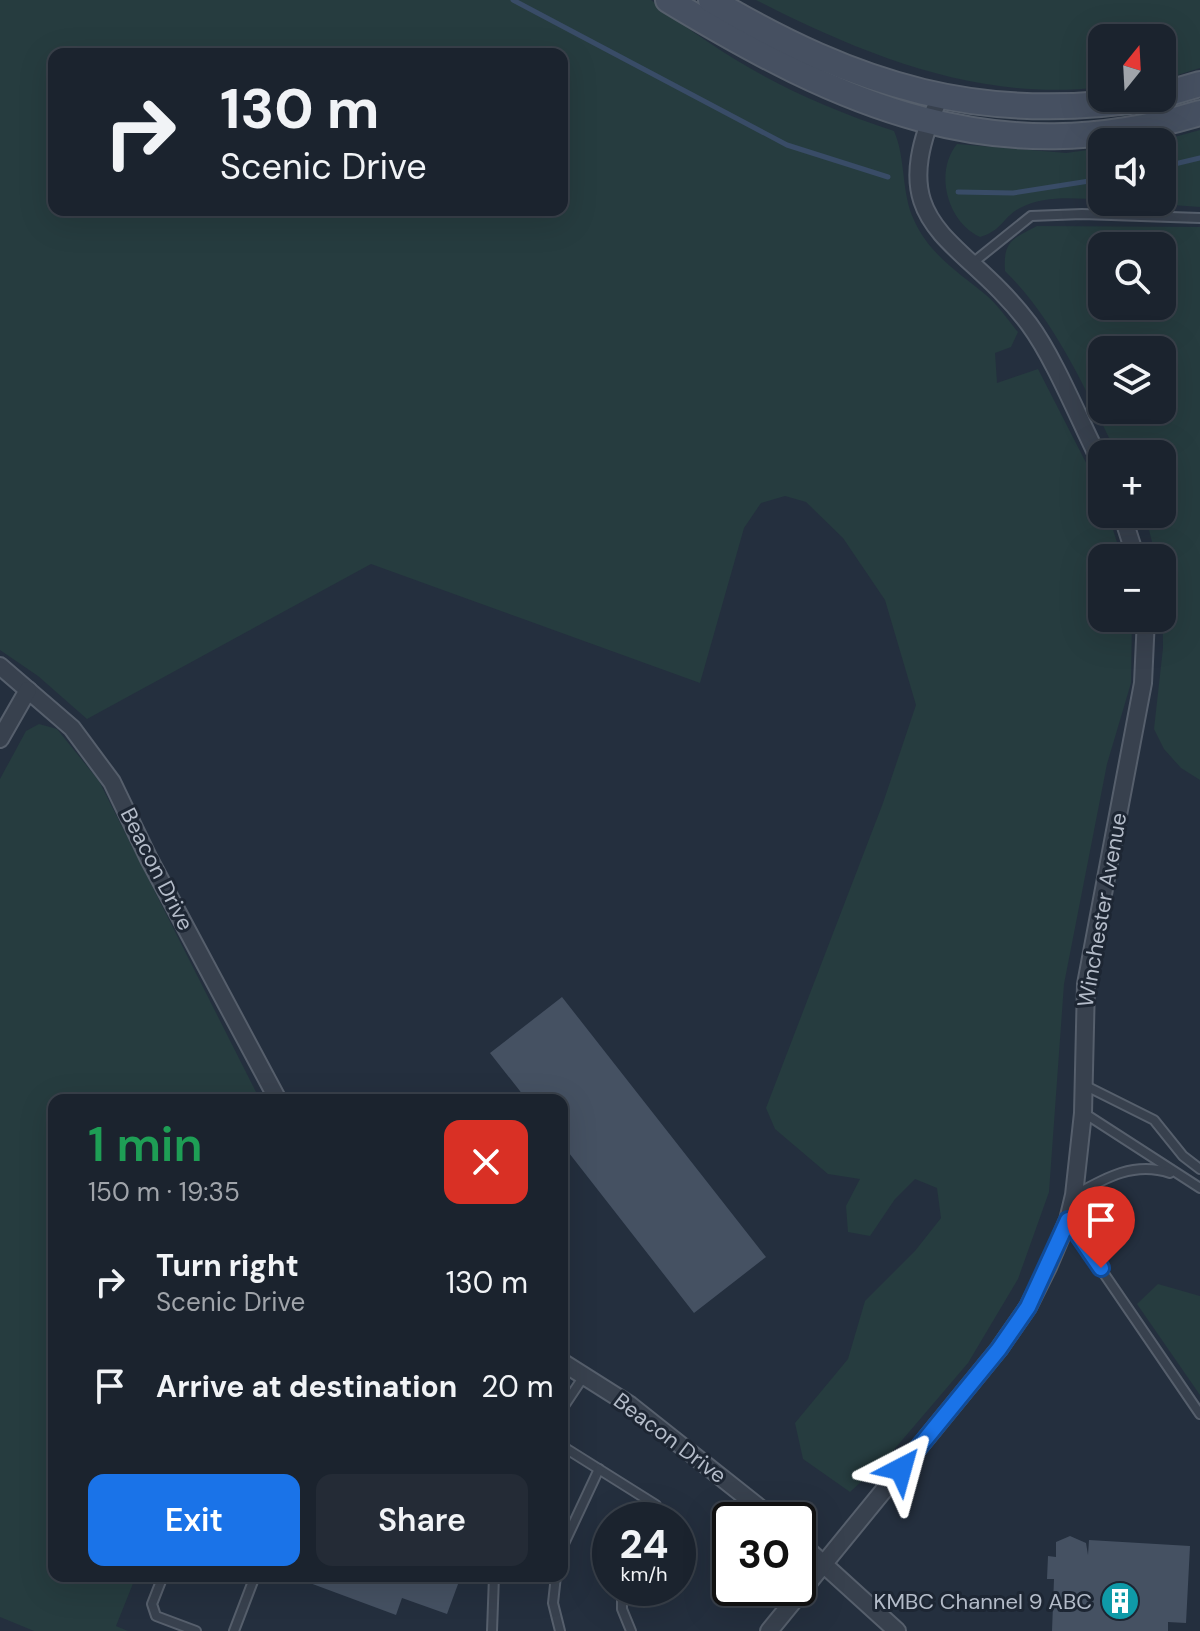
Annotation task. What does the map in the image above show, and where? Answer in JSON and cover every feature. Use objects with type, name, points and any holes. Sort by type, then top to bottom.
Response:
[{"type":"main road","points":[[668,0],[761,57],[841,94],[927,124],[1031,135],[1083,135],[1127,130],[1200,113]]},
{"type":"main road","points":[[711,0],[841,66],[940,97],[983,105],[1056,109],[1088,105]]},
{"type":"main road","points":[[1176,91],[1200,84]]},
{"type":"street","points":[[940,97],[927,124],[915,175],[921,198],[940,233],[970,265],[1006,295],[1032,327],[1089,440]]},
{"type":"street","name":"Winchester Avenue","points":[[769,1631],[999,1349],[1028,1307],[1068,1220],[1074,1195],[1083,1113],[1082,1030],[1086,984],[1143,683],[1145,632]]},
{"type":"street","name":"Beacon Drive","points":[[0,666],[72,728],[112,782],[149,859],[275,1094]]},
{"type":"street","points":[[0,739],[28,690]]},
{"type":"street","name":"Beacon Drive","points":[[568,1366],[630,1405],[752,1502]]},
{"type":"street","points":[[816,1558],[897,1631]]},
{"type":"lane","points":[[970,265],[1031,216],[1082,214],[1200,218]]},
{"type":"lane","points":[[1084,1085],[1154,1120],[1183,1156],[1200,1169]]},
{"type":"lane","points":[[1083,1113],[1200,1188]]},
{"type":"lane","points":[[1074,1195],[1123,1171],[1146,1167],[1186,1179]]},
{"type":"lane","points":[[1068,1220],[1200,1414]]},
{"type":"lane","points":[[568,1400],[584,1376]]},
{"type":"lane","points":[[568,1450],[651,1502]]},
{"type":"lane","points":[[568,1535],[599,1469]]},
{"type":"lane","points":[[161,1582],[152,1604],[156,1616],[196,1631]]},
{"type":"lane","points":[[234,1631],[253,1582]]},
{"type":"lane","points":[[492,1631],[494,1582]]},
{"type":"lane","points":[[555,1582],[553,1603],[560,1631]]},
{"type":"lane","points":[[622,1606],[631,1631]]},
{"type":"green space","points":[[0,0],[651,0],[709,43],[766,77],[827,106],[894,131],[910,209],[920,232],[945,262],[999,308],[1018,332],[1011,347],[995,353],[997,383],[1038,369],[1088,467],[1088,528],[1112,528],[1118,544],[1088,544],[1088,632],[1132,632],[1131,683],[1107,764],[1064,984],[1049,1192],[1018,1279],[968,1363],[886,1459],[850,1492],[803,1459],[795,1423],[848,1359],[865,1301],[915,1251],[941,1218],[937,1188],[915,1179],[895,1199],[870,1236],[848,1232],[846,1206],[860,1179],[828,1174],[775,1129],[766,1108],[883,803],[916,705],[885,600],[843,538],[806,502],[785,496],[761,503],[744,528],[700,683],[371,564],[87,719],[38,676],[0,650]]},
{"type":"green space","points":[[756,0],[1200,0],[1200,68],[1176,76],[1176,24],[1088,24],[1088,88],[1056,90],[1011,87],[967,81],[923,70],[880,56]]},
{"type":"green space","points":[[1200,130],[1200,207],[1176,205],[1176,137]]},
{"type":"green space","points":[[957,144],[1066,153],[1088,150],[1088,199],[1060,198],[1029,204],[980,237],[959,220],[952,208],[945,182],[950,155]]},
{"type":"green space","points":[[1037,226],[1200,227],[1200,780],[1181,768],[1164,749],[1154,729],[1163,632],[1176,632],[1176,544],[1152,544],[1148,528],[1176,528],[1176,440],[1110,440],[1102,424],[1176,424],[1176,336],[1088,336],[1088,396],[1055,334],[1005,271],[1006,253],[1015,238]]},
{"type":"green space","points":[[39,724],[57,729],[99,781],[257,1094],[48,1094],[48,1582],[134,1582],[116,1626],[128,1631],[34,1631],[0,1617],[0,779],[26,731]]},
{"type":"green space","points":[[1158,1284],[1200,1296],[1200,1395],[1137,1304]]},
{"type":"building","points":[[562,997],[766,1257],[694,1313],[568,1152],[568,1094],[522,1094],[490,1053]]},
{"type":"building","name":"KMBC Channel 9 ABC","points":[[1070,1536],[1086,1543],[1088,1555],[1089,1540],[1190,1546],[1186,1623],[1168,1622],[1168,1631],[1052,1631],[1054,1579],[1047,1579],[1048,1556],[1056,1557],[1056,1542]]},
{"type":"building","points":[[307,1582],[459,1582],[447,1614],[402,1598],[396,1615]]},
{"type":"waterway","points":[[513,0],[787,145],[888,177]]},
{"type":"waterway","points":[[1176,164],[1200,158]]},
{"type":"waterway","points":[[958,192],[1013,193],[1088,181]]},
{"type":"place","name":"KMBC Channel 9 ABC","points":[[1120,1601]]},
{"type":"route","points":[[901,1469],[999,1349],[1028,1307],[1068,1220],[1101,1268]]}]
